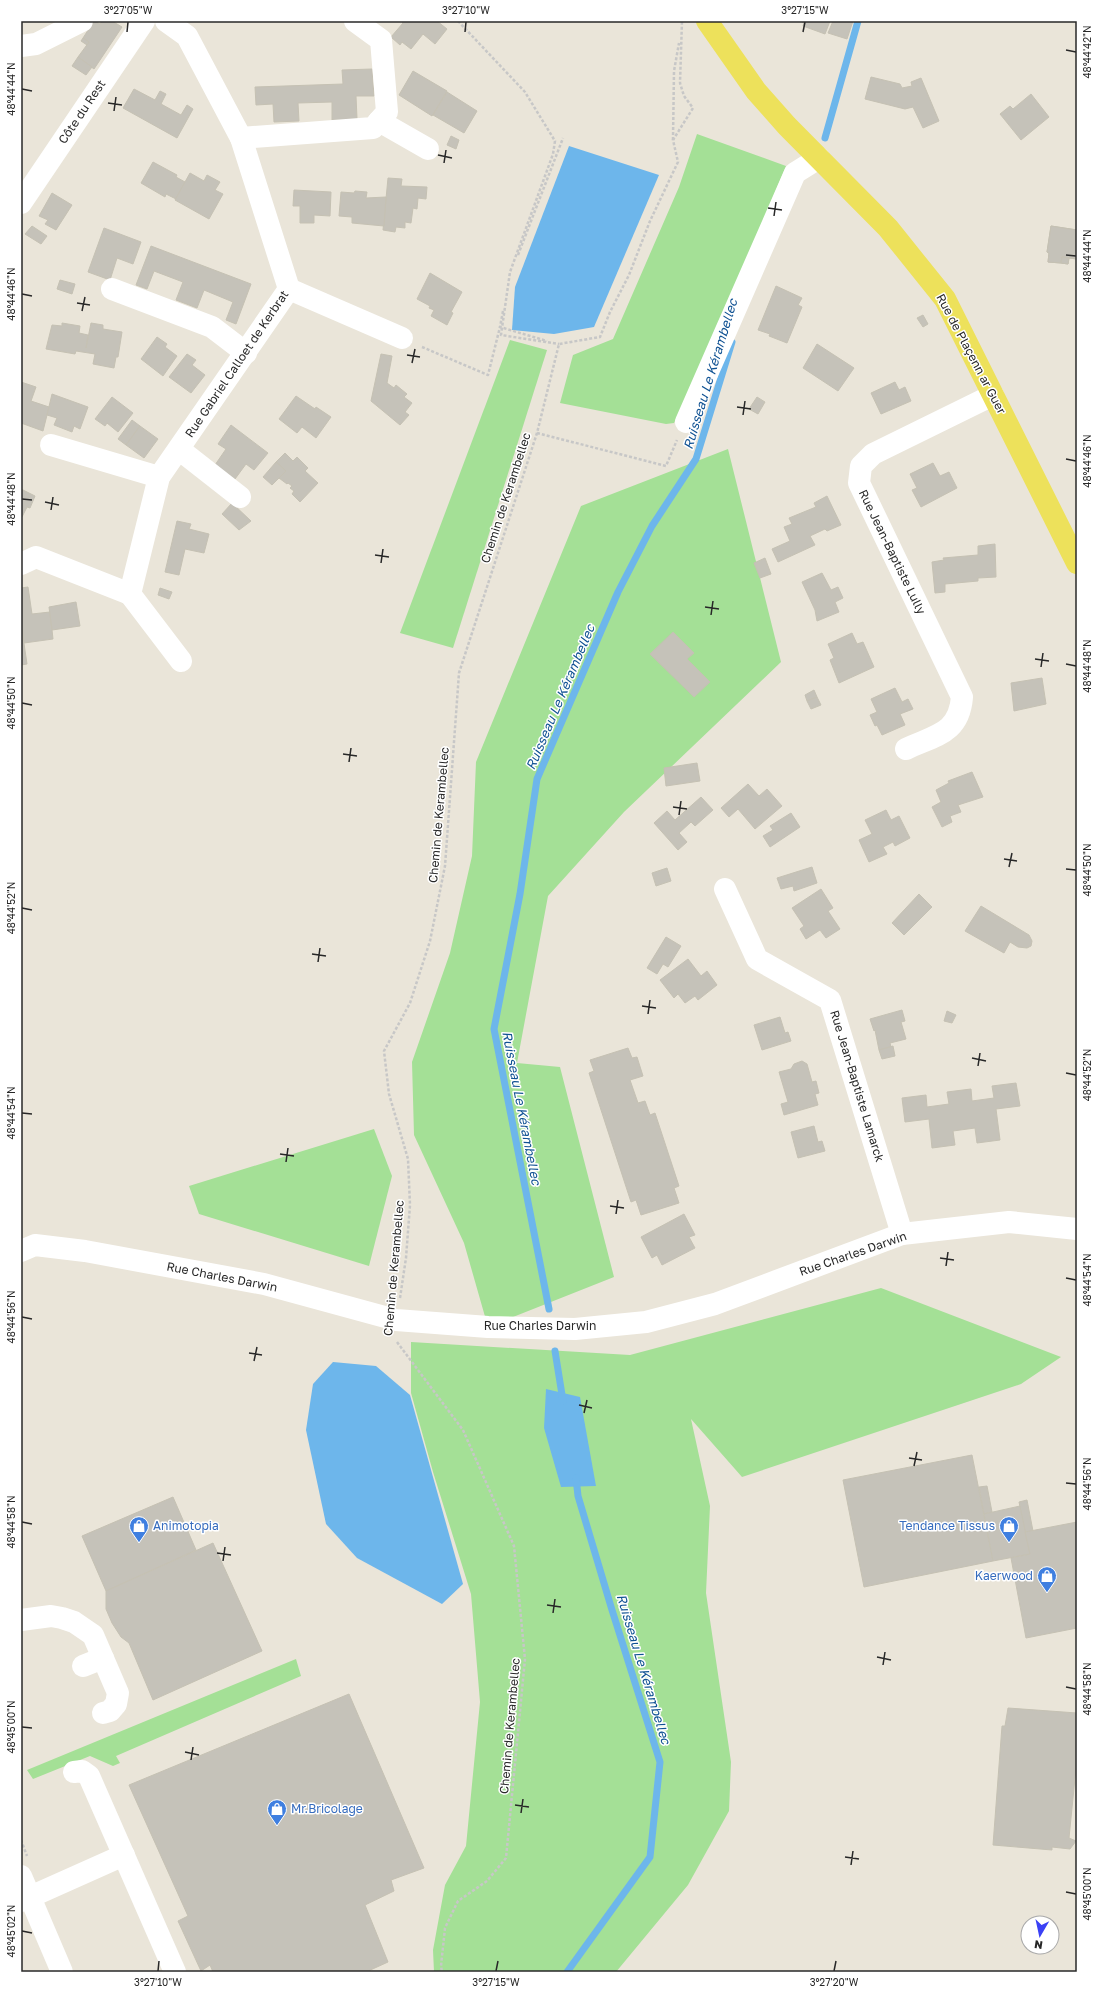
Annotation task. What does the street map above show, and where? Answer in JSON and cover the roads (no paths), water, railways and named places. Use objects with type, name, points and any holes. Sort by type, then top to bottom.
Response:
[{"type":"main road","name":"Rue de Plaçenn ar Guer","points":[[707,21],[756,91],[888,228],[945,299],[1077,563]]},
{"type":"street","points":[[21,46],[36,44],[82,21]]},
{"type":"street","name":"Côte du Rest","points":[[21,203],[144,21]]},
{"type":"street","name":"Rue Gabriel Calloet de Kerbrat","points":[[130,594],[159,478],[180,450],[289,289],[241,138],[186,36],[166,21]]},
{"type":"street","points":[[241,138],[373,128],[387,112],[381,40],[354,21]]},
{"type":"street","points":[[379,121],[428,149]]},
{"type":"street","points":[[686,422],[795,173],[819,158]]},
{"type":"street","points":[[289,289],[402,338]]},
{"type":"street","points":[[112,290],[212,327],[246,354]]},
{"type":"street","name":"Rue Jean-Baptiste Lully","points":[[906,749],[950,729],[960,715],[962,697],[859,483],[860,466],[873,454],[993,395]]},
{"type":"street","points":[[51,445],[159,478]]},
{"type":"street","name":"Rue Gabriel Calloet de Kerbrat","points":[[180,450],[240,497]]},
{"type":"street","points":[[21,564],[36,557],[130,594],[181,661]]},
{"type":"street","name":"Rue Jean-Baptiste Lamarck","points":[[725,889],[757,959],[830,1000],[902,1234]]},
{"type":"street","name":"Rue Charles Darwin","points":[[21,1251],[35,1245],[86,1251],[248,1281],[396,1320],[488,1327],[575,1329],[646,1322],[715,1304],[902,1234],[1009,1222],[1077,1228]]},
{"type":"street","points":[[21,1620],[51,1616],[74,1622],[93,1635],[93,1662],[118,1693],[116,1704],[110,1711],[103,1713]]},
{"type":"street","points":[[74,1772],[82,1772],[89,1776],[101,1817],[124,1856],[136,1898],[156,1945],[175,1972]]},
{"type":"street","points":[[25,1899],[124,1856]]},
{"type":"street","points":[[21,1876],[25,1899],[62,1972]]},
{"type":"water","points":[[569,146],[659,175],[594,327],[554,334],[512,330],[515,287]]},
{"type":"water","points":[[333,1362],[376,1366],[410,1395],[463,1584],[442,1604],[357,1558],[326,1524],[306,1430],[313,1384]]},
{"type":"water","points":[[546,1389],[580,1397],[596,1486],[561,1487],[544,1428]]},
{"type":"waterway","name":"Ruisseau Le Kérambellec","points":[[825,138],[858,21]]},
{"type":"waterway","name":"Ruisseau Le Kérambellec","points":[[549,1309],[494,1029],[520,894],[537,779],[618,592],[652,526],[696,459],[732,342]]},
{"type":"waterway","name":"Ruisseau Le Kérambellec","points":[[555,1351],[563,1401]]},
{"type":"waterway","name":"Ruisseau Le Kérambellec","points":[[567,1972],[650,1857],[660,1762],[578,1496],[576,1478]]},
{"type":"place","name":"Animotopia","points":[[139,1543]]},
{"type":"place","name":"Tendance Tissus","points":[[1009,1543]]},
{"type":"place","name":"Kaerwood","points":[[1047,1593]]},
{"type":"place","name":"Mr.Bricolage","points":[[277,1826]]}]
